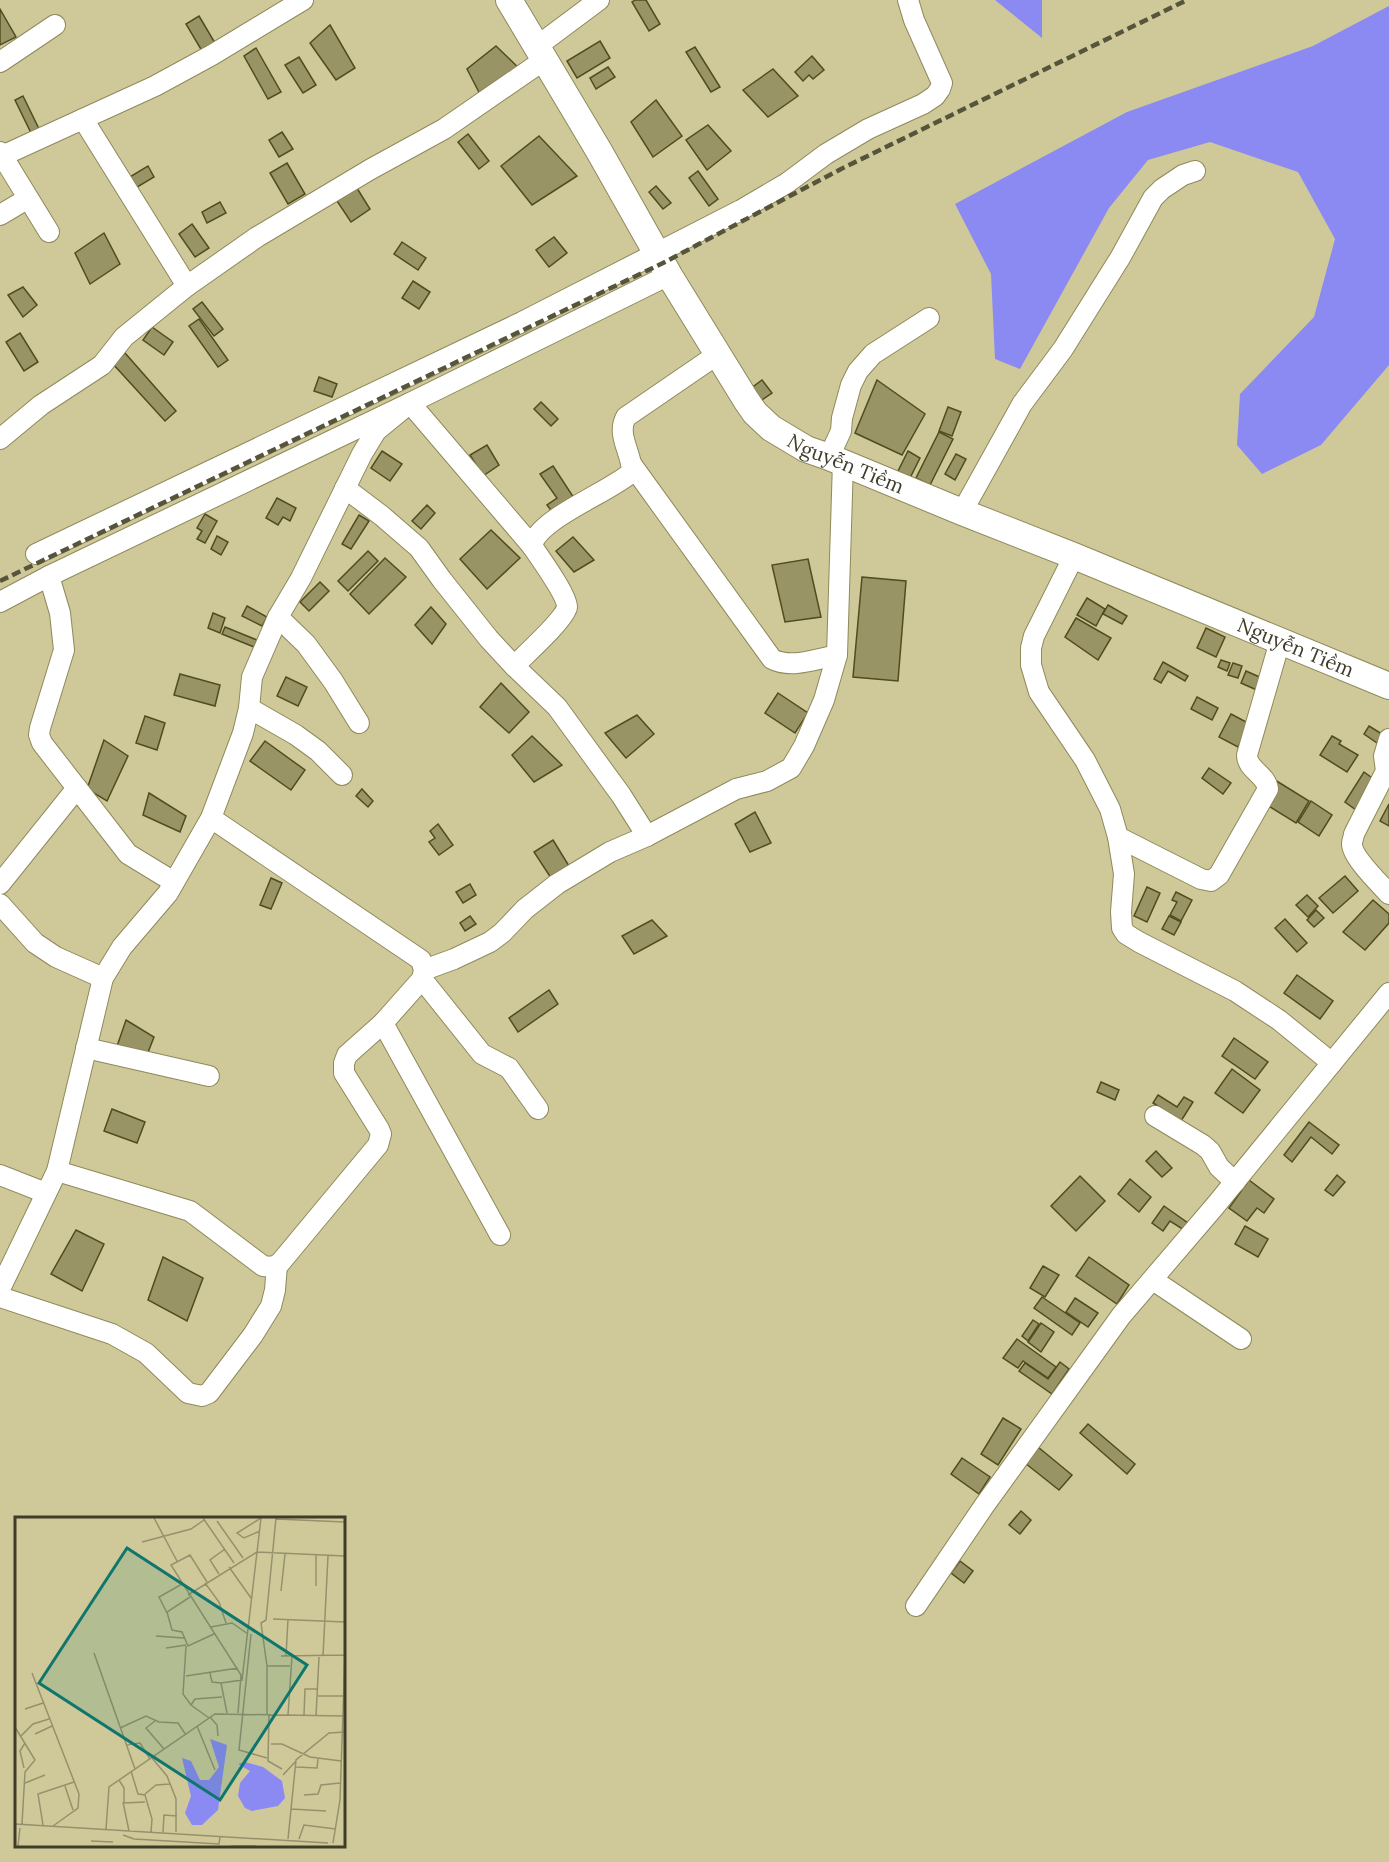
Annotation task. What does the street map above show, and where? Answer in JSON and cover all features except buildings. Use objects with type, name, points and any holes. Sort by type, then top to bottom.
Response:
[{"type":"street","points":[[49,232],[1,154],[174,76],[303,0]]},
{"type":"street","name":"Nguyễn Tiềm","points":[[508,0],[599,152],[669,276],[746,400],[755,413],[771,428],[806,449],[1074,556],[1389,686]]},
{"type":"street","points":[[0,439],[41,405],[102,365],[124,337],[187,286],[256,237],[444,129],[540,53],[599,0]]},
{"type":"street","points":[[36,554],[522,322],[741,210],[787,183],[826,154],[868,129],[935,96],[942,83],[914,20],[908,0]]},
{"type":"street","points":[[0,62],[55,25]]},
{"type":"street","points":[[83,119],[187,286]]},
{"type":"street","points":[[962,512],[1022,404],[1063,349],[1120,258],[1153,198],[1183,175],[1195,171]]},
{"type":"street","points":[[0,215],[27,199]]},
{"type":"street","points":[[0,602],[49,576],[669,276]]},
{"type":"street","points":[[0,1297],[112,1334],[146,1353],[188,1393],[202,1396],[209,1393],[253,1335],[271,1306],[277,1265],[378,1145],[381,1134],[379,1129],[344,1073],[343,1067],[347,1055],[383,1023],[423,974],[490,942],[525,909],[557,884],[610,852],[647,836],[736,789],[767,781],[791,768],[804,746],[824,700],[837,655],[836,460],[842,418],[851,385],[858,371],[873,354],[929,318]]},
{"type":"street","points":[[532,546],[535,539],[548,526],[575,506],[609,489],[632,472],[622,430],[626,417],[718,354]]},
{"type":"street","points":[[0,1289],[57,1171],[103,978],[122,947],[168,892],[211,818],[243,733],[249,708],[252,677],[278,617],[301,579],[362,454],[376,431],[410,403]]},
{"type":"street","points":[[410,403],[532,546],[566,601],[566,611],[514,666]]},
{"type":"street","points":[[632,465],[772,658],[786,664],[795,664],[837,655]]},
{"type":"street","points":[[345,488],[419,548],[489,639],[557,707],[621,795],[647,836]]},
{"type":"street","points":[[1074,556],[1034,636],[1030,665],[1039,692],[1096,778],[1110,809],[1118,837],[1124,874],[1122,928],[1126,934],[1235,991],[1279,1020],[1332,1063]]},
{"type":"street","points":[[49,576],[60,613],[64,650],[40,728],[39,735],[42,743],[128,854],[174,882]]},
{"type":"street","points":[[278,617],[306,644],[333,681],[359,723]]},
{"type":"street","points":[[1118,837],[1201,879],[1211,881],[1219,875],[1268,789],[1267,783],[1250,766],[1247,755],[1280,641]]},
{"type":"street","points":[[249,708],[318,751],[342,775]]},
{"type":"street","points":[[1389,739],[1384,756],[1386,771],[1354,834],[1352,844],[1360,861],[1389,894]]},
{"type":"street","points":[[0,884],[77,788]]},
{"type":"street","points":[[211,818],[418,956],[423,964],[423,974],[482,1054],[509,1068],[538,1109]]},
{"type":"street","points":[[0,904],[35,944],[56,957],[103,978]]},
{"type":"street","points":[[916,1606],[1096,1348],[1389,993]]},
{"type":"street","points":[[383,1023],[500,1235]]},
{"type":"street","points":[[86,1048],[209,1076]]},
{"type":"street","points":[[1155,1116],[1203,1145],[1210,1151],[1219,1167],[1235,1182]]},
{"type":"street","points":[[57,1171],[190,1211],[263,1266],[277,1265]]},
{"type":"street","points":[[0,1175],[46,1193]]},
{"type":"street","points":[[1153,1280],[1241,1339]]},
{"type":"shaded area","points":[[995,0],[1042,0],[1042,38]]},
{"type":"shaded area","points":[[1389,6],[1389,365],[1321,445],[1262,474],[1237,445],[1240,394],[1314,317],[1335,239],[1298,172],[1210,142],[1148,160],[1109,208],[1020,369],[995,359],[991,274],[955,204],[1127,112],[1313,46]]},
{"type":"railway","points":[[0,581],[663,263],[841,169],[1187,0]]}]
